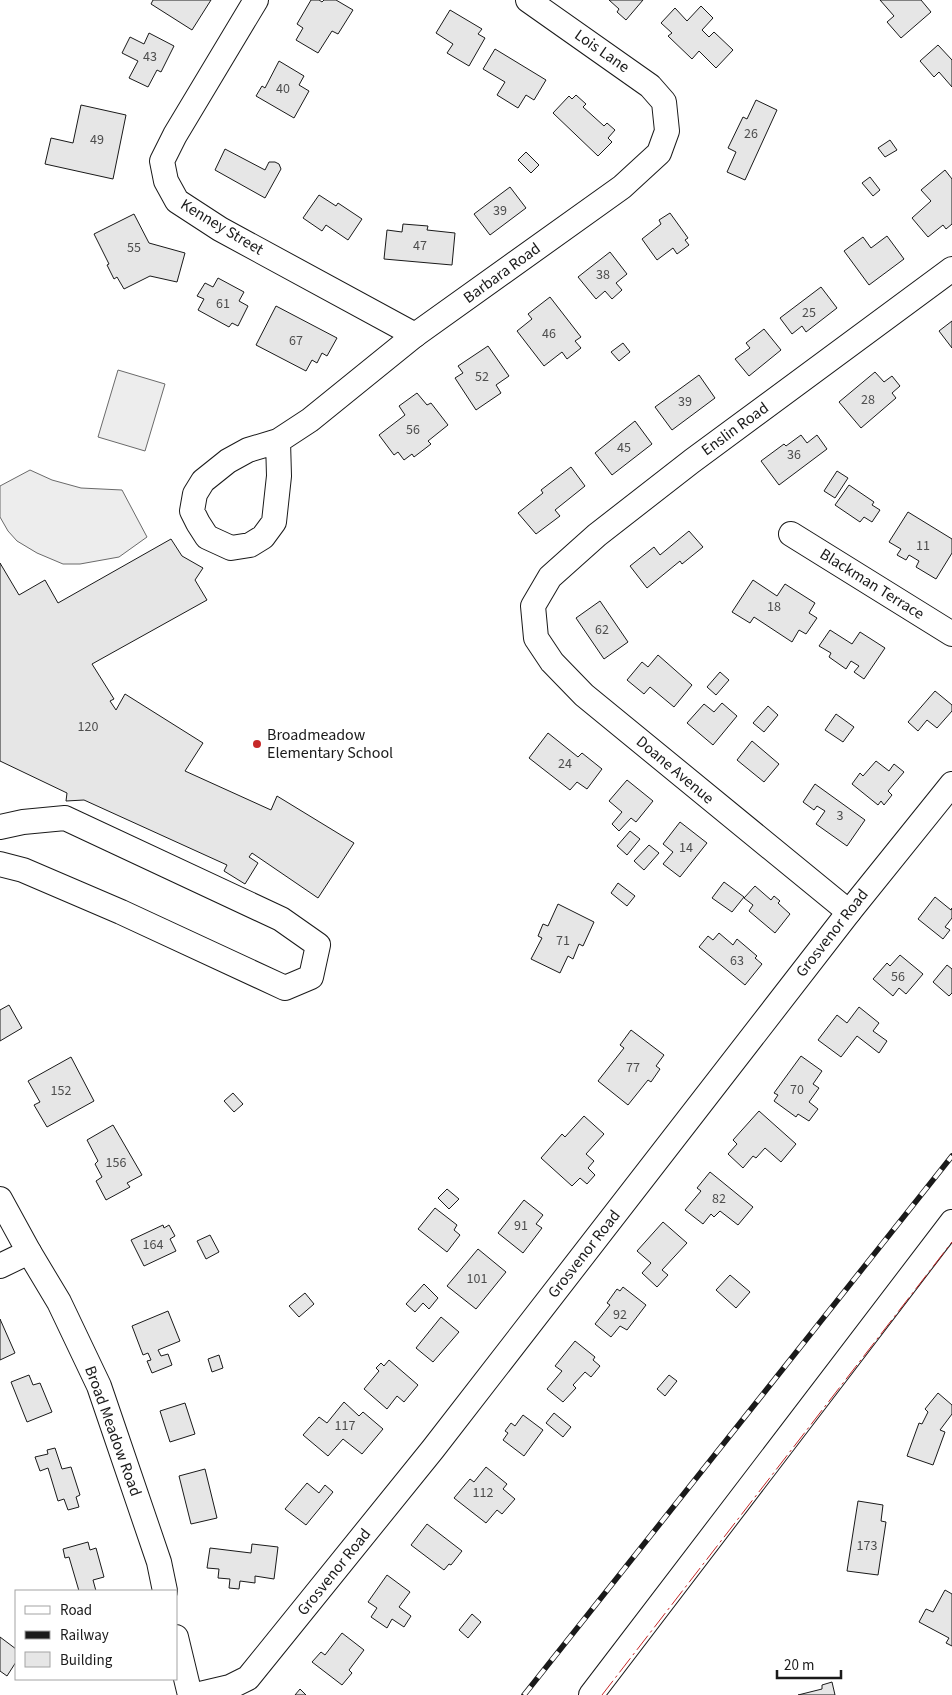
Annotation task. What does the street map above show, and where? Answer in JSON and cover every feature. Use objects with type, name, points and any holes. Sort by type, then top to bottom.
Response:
[{"type":"street","name":"Kenney Street","points":[[256,0],[175,135],[162,161],[166,181],[177,200],[220,229],[415,335]]},
{"type":"street","name":"Lois Lane","points":[[528,0],[650,86],[664,102],[665,111]]},
{"type":"street","name":"Barbara Road","points":[[278,441],[279,476],[274,522],[263,537],[250,545],[231,548],[207,537],[192,511],[195,494],[203,481],[228,461],[248,450],[278,441],[310,420],[415,335],[622,187],[659,153],[667,131],[665,111]]},
{"type":"street","name":"Enslin Road","points":[[534,606],[550,577],[597,535],[692,461],[952,268]]},
{"type":"street","name":"Blackman Terrace","points":[[791,534],[952,634]]},
{"type":"street","name":"Doane Avenue","points":[[534,606],[536,638],[552,662],[584,695],[849,912]]},
{"type":"street","name":"Grosvenor Road","points":[[196,1695],[230,1687],[248,1678],[439,1441],[849,912],[952,784]]},
{"type":"street","points":[[0,827],[23,822],[65,818],[280,919],[318,945],[310,977],[285,988],[121,912],[23,870],[0,864]]},
{"type":"street","name":"Broad Meadow Road","points":[[0,1199],[29,1252],[60,1302],[99,1386],[159,1562],[165,1590]]},
{"type":"street","points":[[591,1695],[952,1222]]},
{"type":"street","points":[[0,1266],[29,1252]]},
{"type":"street","points":[[178,1644],[190,1695]]},
{"type":"shaded area","points":[[118,370],[165,384],[145,451],[98,437]]},
{"type":"shaded area","points":[[30,470],[52,480],[81,488],[122,490],[147,537],[119,557],[80,564],[63,564],[37,553],[17,541],[8,531],[0,517],[0,486]]},
{"type":"building","points":[[153,0],[211,0],[192,30],[151,4]]},
{"type":"building","points":[[311,0],[322,2],[324,0],[336,0],[353,10],[338,34],[332,31],[318,53],[296,40],[303,28],[297,24]]},
{"type":"building","points":[[609,0],[643,0],[626,20],[617,12],[619,9]]},
{"type":"building","points":[[880,0],[921,0],[931,12],[901,38],[887,22],[894,16]]},
{"type":"building","points":[[701,6],[713,18],[702,30],[709,37],[714,32],[733,50],[716,68],[699,51],[692,59],[668,36],[672,33],[661,23],[675,8],[687,21]]},
{"type":"building","points":[[450,10],[482,29],[478,34],[485,38],[469,66],[447,53],[453,44],[436,33]]},
{"type":"building","points":[[149,33],[174,46],[161,72],[157,70],[148,87],[129,78],[138,61],[122,53],[130,37],[144,44]]},
{"type":"building","points":[[938,45],[952,60],[952,87],[939,72],[934,77],[920,61]]},
{"type":"building","points":[[495,49],[546,80],[534,100],[526,95],[518,108],[497,95],[505,82],[483,69]]},
{"type":"building","points":[[279,61],[304,76],[299,85],[309,91],[294,118],[256,96],[262,86],[265,88]]},
{"type":"building","points":[[576,95],[586,104],[583,107],[604,126],[607,123],[615,130],[608,138],[612,142],[598,156],[553,113],[569,96],[572,99]]},
{"type":"building","points":[[756,100],[777,110],[745,180],[727,172],[736,152],[728,148],[743,117],[747,119]]},
{"type":"building","points":[[81,105],[126,115],[113,179],[45,164],[51,138],[73,143]]},
{"type":"building","points":[[890,140],[897,150],[885,157],[878,148]]},
{"type":"building","points":[[225,149],[265,170],[269,162],[279,164],[281,169],[265,198],[215,170]]},
{"type":"building","points":[[526,152],[539,165],[531,173],[518,160]]},
{"type":"building","points":[[945,170],[952,179],[952,224],[946,229],[943,225],[928,237],[912,218],[931,201],[921,190]]},
{"type":"building","points":[[870,177],[880,190],[873,196],[862,183]]},
{"type":"building","points":[[510,187],[526,208],[490,235],[474,214]]},
{"type":"building","points":[[319,195],[336,206],[338,203],[362,219],[348,240],[326,225],[322,231],[303,218]]},
{"type":"building","points":[[670,213],[688,238],[685,240],[689,245],[677,254],[673,248],[657,260],[642,239],[661,224],[659,220]]},
{"type":"building","points":[[134,214],[149,243],[185,253],[177,282],[150,276],[124,289],[117,277],[114,279],[107,265],[109,264],[94,234]]},
{"type":"building","points":[[403,224],[428,226],[427,230],[455,233],[452,265],[384,259],[387,230],[402,232]]},
{"type":"building","points":[[887,236],[904,259],[869,285],[844,251],[863,237],[871,248]]},
{"type":"building","points":[[610,252],[627,274],[616,283],[622,290],[612,299],[605,291],[596,299],[578,277]]},
{"type":"building","points":[[218,278],[244,292],[239,301],[248,306],[238,326],[232,323],[229,327],[198,310],[204,299],[197,296],[205,283],[213,287]]},
{"type":"building","points":[[821,287],[837,308],[806,332],[802,326],[792,334],[780,318]]},
{"type":"building","points":[[550,297],[581,337],[575,341],[581,348],[567,359],[562,352],[544,366],[517,331],[532,319],[528,314]]},
{"type":"building","points":[[276,306],[337,338],[327,356],[322,353],[317,363],[312,360],[306,371],[256,345]]},
{"type":"building","points":[[952,321],[952,348],[939,331]]},
{"type":"building","points":[[764,329],[781,350],[749,376],[735,359],[750,348],[746,343]]},
{"type":"building","points":[[623,343],[630,352],[619,361],[611,352]]},
{"type":"building","points":[[488,346],[509,376],[496,385],[501,393],[476,410],[455,378],[463,373],[458,366]]},
{"type":"building","points":[[875,372],[884,382],[892,376],[900,386],[892,393],[896,398],[861,428],[839,402]]},
{"type":"building","points":[[699,375],[715,398],[672,430],[655,407]]},
{"type":"building","points":[[417,393],[427,405],[431,403],[448,425],[428,441],[431,444],[414,457],[412,454],[404,460],[398,452],[394,455],[379,435],[405,415],[399,406]]},
{"type":"building","points":[[635,421],[652,444],[612,475],[595,453]]},
{"type":"building","points":[[801,435],[807,443],[817,435],[827,449],[779,485],[761,461],[784,444],[786,446]]},
{"type":"building","points":[[571,467],[585,486],[555,510],[560,516],[536,534],[518,513],[543,493],[541,490]]},
{"type":"building","points":[[837,471],[848,478],[835,498],[824,491]]},
{"type":"building","points":[[849,485],[874,502],[872,505],[880,510],[872,522],[864,517],[860,522],[835,505]]},
{"type":"building","points":[[908,512],[952,539],[952,553],[936,579],[916,567],[919,561],[909,555],[906,560],[897,555],[901,549],[889,542]]},
{"type":"building","points":[[689,531],[703,547],[682,564],[680,561],[647,588],[630,566],[654,547],[660,555]]},
{"type":"building","name":"Broadmeadow Elementary School","points":[[171,539],[182,556],[203,568],[195,580],[207,600],[92,664],[114,699],[110,701],[116,710],[125,694],[203,743],[185,771],[271,810],[277,796],[354,843],[318,898],[252,853],[249,857],[258,863],[245,884],[224,871],[227,865],[84,800],[66,801],[67,793],[0,761],[0,563],[19,595],[45,580],[58,603]]},
{"type":"building","points":[[753,580],[777,596],[785,584],[815,603],[809,613],[817,618],[806,634],[799,630],[792,642],[754,617],[750,623],[732,612]]},
{"type":"building","points":[[600,601],[628,642],[604,659],[576,618]]},
{"type":"building","points":[[830,630],[852,644],[860,632],[885,648],[864,679],[854,672],[859,666],[851,661],[846,669],[829,657],[831,653],[819,646]]},
{"type":"building","points":[[658,655],[692,685],[674,707],[650,687],[644,694],[627,680],[642,662],[648,667]]},
{"type":"building","points":[[720,672],[729,680],[716,695],[707,687]]},
{"type":"building","points":[[935,691],[952,705],[952,711],[937,728],[927,720],[918,731],[908,722]]},
{"type":"building","points":[[722,703],[737,716],[713,745],[687,723],[704,704],[714,712]]},
{"type":"building","points":[[768,706],[778,715],[764,732],[753,723]]},
{"type":"building","points":[[836,714],[854,727],[843,742],[825,730]]},
{"type":"building","points":[[548,733],[578,757],[582,753],[602,769],[587,789],[577,782],[570,790],[529,758]]},
{"type":"building","points":[[752,741],[779,764],[764,782],[737,760]]},
{"type":"building","points":[[876,761],[889,771],[894,764],[904,772],[888,791],[892,795],[884,805],[881,801],[878,805],[852,784],[860,773],[863,776]]},
{"type":"building","points":[[627,780],[653,801],[636,822],[631,818],[619,831],[612,824],[622,812],[609,801]]},
{"type":"building","points":[[815,784],[865,820],[847,846],[816,824],[825,811],[817,806],[814,810],[803,802]]},
{"type":"building","points":[[680,822],[707,843],[680,877],[663,864],[673,852],[663,844]]},
{"type":"building","points":[[630,831],[640,839],[627,855],[617,846]]},
{"type":"building","points":[[649,845],[659,853],[644,870],[634,861]]},
{"type":"building","points":[[724,882],[744,897],[732,912],[712,898]]},
{"type":"building","points":[[618,883],[635,896],[627,906],[611,893]]},
{"type":"building","points":[[755,886],[771,900],[774,896],[780,901],[778,903],[790,914],[775,933],[749,911],[753,905],[744,898]]},
{"type":"building","points":[[935,897],[951,910],[952,908],[952,918],[945,927],[950,930],[943,939],[918,919]]},
{"type":"building","points":[[558,904],[594,922],[583,946],[579,944],[573,959],[568,956],[560,973],[531,959],[542,938],[538,936],[543,924],[548,926]]},
{"type":"building","points":[[719,933],[733,945],[737,939],[757,956],[755,958],[762,964],[745,985],[699,947],[708,936],[713,940]]},
{"type":"building","points":[[900,955],[923,974],[906,994],[899,988],[893,996],[873,979],[887,963],[890,966]]},
{"type":"building","points":[[947,965],[952,969],[952,993],[949,996],[933,982]]},
{"type":"building","points":[[9,1005],[22,1028],[0,1041],[0,1010]]},
{"type":"building","points":[[859,1007],[879,1023],[873,1031],[887,1041],[879,1053],[857,1036],[841,1057],[818,1040],[837,1015],[847,1023]]},
{"type":"building","points":[[631,1030],[664,1055],[656,1066],[660,1069],[651,1082],[648,1080],[628,1105],[598,1081],[624,1048],[620,1045]]},
{"type":"building","points":[[801,1056],[822,1071],[813,1084],[819,1088],[809,1102],[818,1109],[809,1121],[798,1114],[796,1117],[774,1101],[778,1095],[774,1093]]},
{"type":"building","points":[[71,1057],[94,1101],[47,1127],[34,1105],[40,1102],[28,1081]]},
{"type":"building","points":[[233,1093],[243,1104],[234,1112],[224,1101]]},
{"type":"building","points":[[759,1111],[796,1144],[781,1162],[765,1148],[756,1158],[753,1156],[743,1168],[728,1154],[737,1144],[733,1140]]},
{"type":"building","points":[[584,1116],[604,1134],[586,1154],[594,1161],[588,1168],[595,1175],[587,1184],[580,1178],[572,1186],[541,1158],[562,1134],[565,1137]]},
{"type":"building","points":[[113,1125],[142,1175],[127,1183],[130,1187],[106,1200],[96,1181],[102,1177],[95,1164],[98,1161],[87,1140]]},
{"type":"building","points":[[710,1172],[753,1207],[738,1225],[720,1211],[714,1217],[711,1214],[703,1224],[685,1210],[701,1191],[697,1188]]},
{"type":"building","points":[[447,1189],[459,1199],[449,1209],[438,1198]]},
{"type":"building","points":[[524,1200],[543,1215],[536,1224],[542,1228],[523,1253],[498,1233]]},
{"type":"building","points":[[435,1208],[457,1225],[454,1230],[460,1235],[447,1252],[418,1229]]},
{"type":"building","points":[[663,1222],[687,1243],[662,1270],[668,1275],[657,1287],[642,1273],[651,1263],[637,1251]]},
{"type":"building","points":[[163,1225],[164,1228],[169,1225],[175,1236],[170,1239],[176,1251],[144,1266],[131,1240]]},
{"type":"building","points":[[210,1235],[219,1252],[206,1259],[197,1241]]},
{"type":"building","points":[[478,1249],[506,1272],[476,1309],[447,1286]]},
{"type":"building","points":[[730,1275],[750,1292],[736,1308],[716,1290]]},
{"type":"building","points":[[424,1284],[438,1298],[429,1309],[423,1303],[415,1312],[406,1304]]},
{"type":"building","points":[[623,1287],[646,1305],[627,1330],[620,1326],[611,1337],[595,1324],[610,1305],[607,1303],[617,1289],[620,1291]]},
{"type":"building","points":[[305,1293],[314,1304],[299,1317],[289,1306]]},
{"type":"building","points":[[168,1311],[180,1341],[158,1350],[161,1356],[168,1354],[172,1365],[152,1373],[147,1361],[151,1360],[148,1353],[143,1355],[132,1326]]},
{"type":"building","points":[[441,1317],[459,1332],[433,1362],[416,1348]]},
{"type":"building","points":[[0,1319],[15,1353],[0,1360]]},
{"type":"building","points":[[575,1341],[595,1357],[593,1360],[600,1366],[591,1377],[585,1372],[573,1385],[576,1388],[563,1402],[547,1389],[562,1371],[555,1366]]},
{"type":"building","points":[[219,1355],[223,1368],[212,1372],[208,1359]]},
{"type":"building","points":[[389,1360],[418,1385],[404,1402],[397,1396],[387,1409],[364,1389],[379,1371],[376,1368],[381,1363],[384,1366]]},
{"type":"building","points":[[29,1375],[33,1385],[40,1383],[52,1412],[27,1422],[11,1382]]},
{"type":"building","points":[[669,1375],[677,1381],[665,1396],[657,1389]]},
{"type":"building","points":[[938,1393],[952,1405],[952,1414],[940,1430],[945,1432],[933,1465],[907,1456],[919,1423],[922,1424],[928,1412],[925,1409]]},
{"type":"building","points":[[344,1402],[359,1416],[363,1412],[383,1429],[362,1454],[343,1439],[328,1456],[303,1435],[319,1417],[327,1423]]},
{"type":"building","points":[[185,1403],[195,1434],[170,1442],[160,1411]]},
{"type":"building","points":[[554,1413],[571,1427],[563,1437],[546,1423]]},
{"type":"building","points":[[523,1415],[543,1430],[524,1456],[503,1440],[508,1433],[505,1431],[511,1423],[515,1426]]},
{"type":"building","points":[[55,1448],[62,1469],[71,1467],[80,1495],[76,1497],[79,1507],[68,1510],[64,1499],[58,1501],[48,1468],[40,1471],[35,1457],[48,1454],[47,1450]]},
{"type":"building","points":[[486,1467],[507,1484],[503,1489],[515,1499],[502,1514],[497,1510],[486,1523],[454,1498],[470,1479],[474,1482]]},
{"type":"building","points":[[205,1469],[217,1518],[191,1524],[179,1476]]},
{"type":"building","points":[[307,1483],[319,1493],[325,1485],[333,1492],[306,1525],[285,1509]]},
{"type":"building","points":[[858,1501],[883,1505],[881,1521],[886,1522],[878,1575],[847,1571]]},
{"type":"building","points":[[427,1524],[462,1551],[451,1565],[449,1564],[444,1570],[411,1545]]},
{"type":"building","points":[[88,1542],[90,1550],[96,1548],[104,1577],[93,1580],[96,1590],[79,1590],[69,1557],[65,1558],[63,1549]]},
{"type":"building","points":[[252,1544],[278,1547],[274,1579],[255,1576],[255,1583],[240,1581],[239,1589],[229,1588],[230,1579],[218,1578],[219,1569],[207,1568],[210,1548],[251,1553]]},
{"type":"building","points":[[387,1575],[410,1592],[399,1607],[411,1616],[404,1627],[392,1619],[387,1628],[371,1617],[377,1608],[368,1602]]},
{"type":"building","points":[[945,1590],[952,1594],[952,1646],[946,1643],[949,1638],[919,1622],[926,1609],[933,1612]]},
{"type":"building","points":[[472,1614],[481,1622],[468,1638],[459,1630]]},
{"type":"building","points":[[342,1633],[364,1650],[349,1670],[352,1673],[342,1685],[312,1662],[321,1652],[325,1655]]},
{"type":"building","points":[[0,1637],[15,1648],[15,1664],[7,1676],[0,1671]]},
{"type":"building","points":[[832,1682],[835,1695],[798,1695],[822,1689],[822,1685]]},
{"type":"building","points":[[300,1689],[306,1695],[295,1695]]},
{"type":"railway","points":[[524,1695],[952,1156]]},
{"type":"power","points":[[602,1695],[952,1242]]},
{"type":"place","name":"Broadmeadow Elementary School","points":[[257,744]]}]
